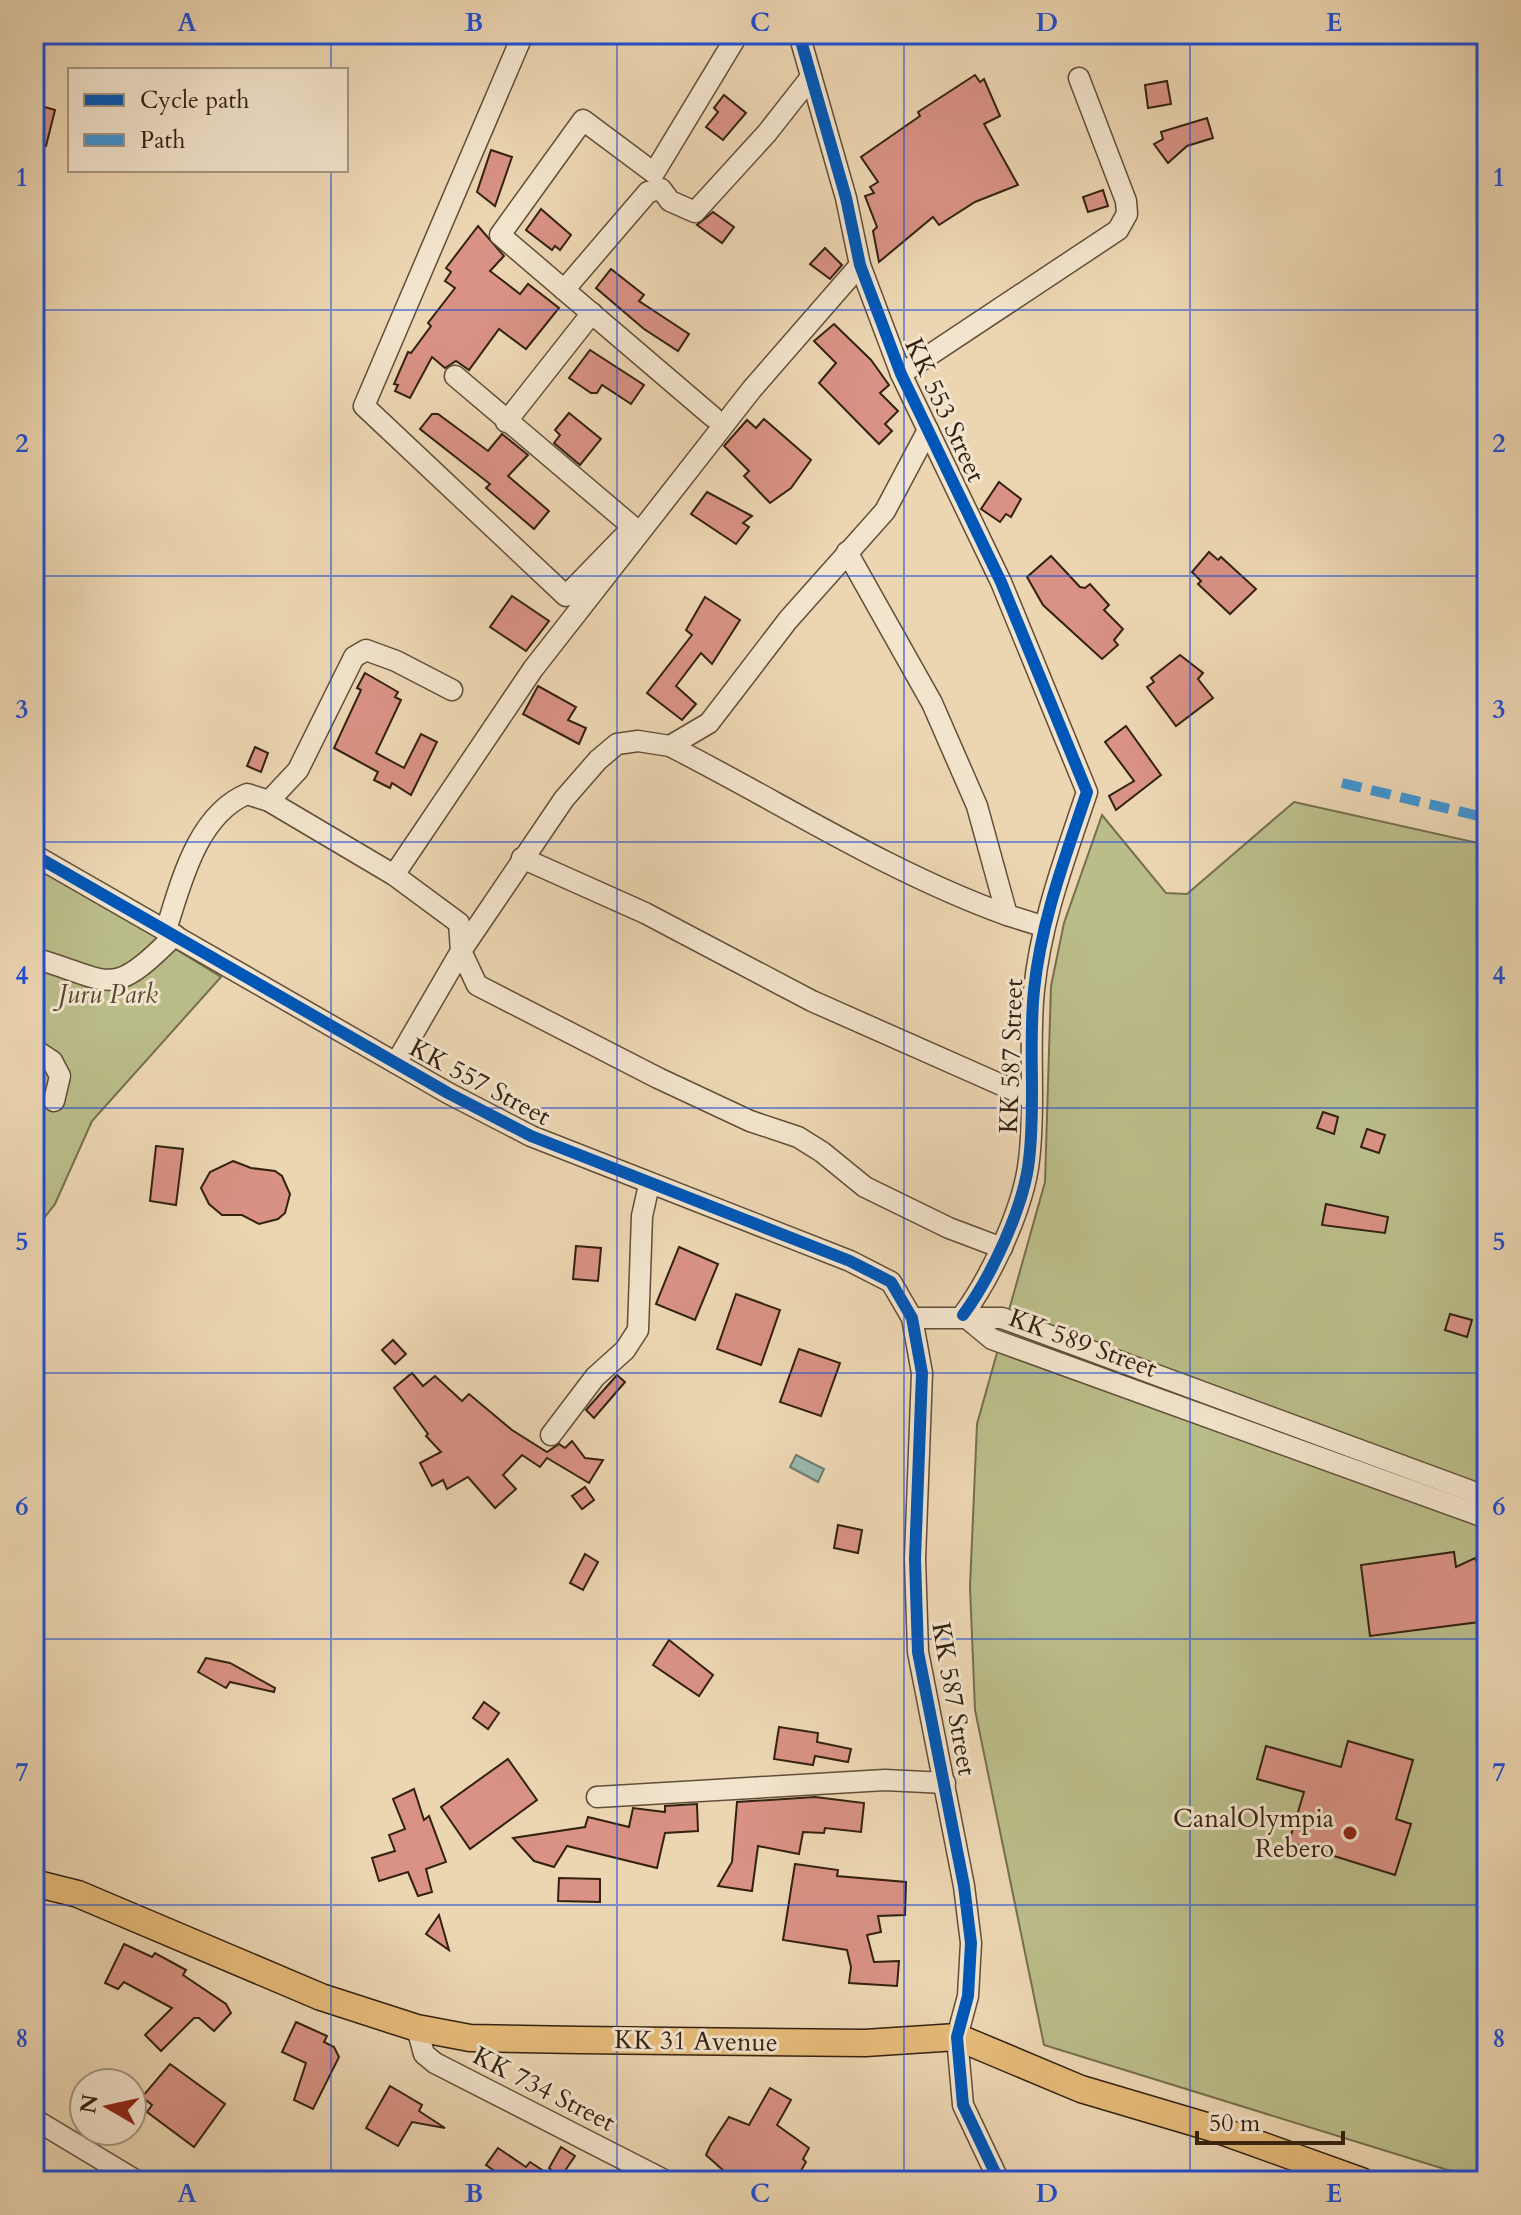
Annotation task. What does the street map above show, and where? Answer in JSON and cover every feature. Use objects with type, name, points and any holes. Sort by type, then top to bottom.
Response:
[{"type":"main road","name":"KK 31 Avenue","points":[[34,1883],[78,1894],[321,1997],[417,2028],[470,2038],[567,2040],[865,2043],[957,2037],[1081,2089],[1216,2129],[1361,2181]]},
{"type":"street","points":[[455,376],[633,527],[566,596],[364,406],[523,34]]},
{"type":"street","points":[[713,417],[500,235],[583,120],[654,173],[738,34]]},
{"type":"street","name":"KK 553 Street","points":[[799,34],[846,198],[860,265],[901,374],[1001,582],[1087,792]]},
{"type":"street","points":[[564,290],[648,192],[661,189],[670,201],[695,212],[767,133],[811,77]]},
{"type":"street","points":[[901,374],[1118,230],[1127,214],[1126,201],[1079,78]]},
{"type":"street","points":[[394,875],[533,669],[752,389],[860,265]]},
{"type":"street","points":[[506,422],[592,313]]},
{"type":"street","points":[[670,746],[709,723],[788,620],[885,511],[928,430]]},
{"type":"street","points":[[847,552],[873,593],[943,729],[977,806],[1007,915]]},
{"type":"street","points":[[269,801],[298,770],[354,657],[366,650],[396,661],[452,690]]},
{"type":"street","points":[[396,1063],[461,951],[522,858],[564,799],[617,744],[638,741],[670,746],[870,856],[958,897],[1042,926]]},
{"type":"street","name":"KK 587 Street","points":[[963,1315],[982,1290],[1002,1248],[1029,1162],[1033,993],[1042,926],[1087,792]]},
{"type":"street","points":[[34,958],[99,982],[123,979],[143,967],[170,933],[185,873],[212,819],[232,800],[247,794],[269,801],[394,875],[459,923],[461,951],[477,985],[658,1078],[750,1121],[798,1137],[865,1187],[949,1228],[1002,1248]]},
{"type":"street","name":"KK 557 Street","points":[[34,855],[396,1063],[531,1136],[649,1185],[850,1261],[891,1282],[912,1318]]},
{"type":"street","points":[[522,858],[645,913],[812,1001],[1031,1098]]},
{"type":"street","points":[[34,1049],[52,1061],[60,1076],[54,1101]]},
{"type":"street","points":[[551,1435],[595,1377],[625,1350],[638,1330],[642,1216],[649,1185]]},
{"type":"street","points":[[912,1318],[963,1315]]},
{"type":"street","name":"KK 589 Street","points":[[963,1315],[1002,1318],[1487,1497]]},
{"type":"street","name":"KK 589 Street","points":[[963,1315],[992,1339],[1487,1518]]},
{"type":"street","name":"KK 587 Street","points":[[912,1318],[922,1373],[915,1559],[918,1652],[945,1783],[971,1943],[968,1996],[957,2037]]},
{"type":"street","points":[[597,1797],[885,1780],[945,1783]]},
{"type":"street","name":"KK 734 Street","points":[[417,2028],[424,2054],[435,2063],[666,2181]]},
{"type":"street","points":[[957,2037],[963,2105],[999,2181]]},
{"type":"street","points":[[34,2119],[137,2181]]},
{"type":"green space","points":[[1294,802],[1487,845],[1487,900],[1482,913],[1487,916],[1487,2177],[1467,2176],[1044,2045],[975,1710],[970,1587],[977,1424],[1045,1182],[1051,986],[1064,923],[1102,815],[1166,893],[1187,894]]},
{"type":"green space","name":"Juru Park","points":[[34,862],[221,977],[92,1121],[55,1204],[34,1231]]},
{"type":"water","points":[[796,1455],[824,1469],[818,1482],[790,1467]]},
{"type":"building","points":[[975,75],[980,82],[984,79],[1000,116],[984,124],[1018,185],[975,202],[939,225],[933,217],[879,262],[873,231],[877,227],[865,196],[874,193],[870,187],[878,182],[861,157],[920,116],[918,112]]},
{"type":"building","points":[[1167,81],[1171,104],[1148,108],[1145,85]]},
{"type":"building","points":[[724,95],[746,113],[723,140],[706,127],[718,112],[714,108]]},
{"type":"building","points":[[34,104],[55,110],[46,146],[34,142]]},
{"type":"building","points":[[1207,118],[1213,138],[1187,146],[1168,163],[1154,144],[1163,139],[1161,132]]},
{"type":"building","points":[[491,150],[512,157],[495,206],[477,192]]},
{"type":"building","points":[[1103,190],[1108,206],[1088,212],[1083,197]]},
{"type":"building","points":[[541,209],[571,235],[560,250],[555,246],[552,250],[526,230]]},
{"type":"building","points":[[713,212],[734,227],[722,243],[697,225]]},
{"type":"building","points":[[478,226],[504,256],[490,271],[520,294],[528,284],[559,308],[526,349],[499,329],[469,370],[456,361],[445,368],[432,357],[410,398],[395,391],[398,385],[394,384],[408,352],[411,353],[431,326],[428,323],[455,288],[445,281],[451,272],[446,268]]},
{"type":"building","points":[[825,248],[842,265],[830,279],[810,264]]},
{"type":"building","points":[[611,269],[644,295],[639,301],[689,334],[678,351],[644,329],[596,288]]},
{"type":"building","points":[[834,324],[871,360],[889,385],[880,393],[898,411],[885,424],[892,431],[879,444],[819,383],[836,363],[814,341]]},
{"type":"building","points":[[590,350],[644,385],[631,404],[602,385],[597,393],[591,393],[569,378]]},
{"type":"building","points":[[569,413],[601,439],[580,465],[554,443],[560,435],[555,430]]},
{"type":"building","points":[[432,414],[438,414],[488,451],[502,434],[528,455],[508,476],[549,511],[534,529],[486,488],[490,484],[420,429]]},
{"type":"building","points":[[764,419],[811,460],[791,488],[770,503],[744,476],[749,471],[724,446],[747,420],[756,428]]},
{"type":"building","points":[[999,482],[1021,499],[1011,517],[1006,514],[1000,522],[981,509]]},
{"type":"building","points":[[707,492],[752,516],[743,523],[749,527],[736,544],[691,514]]},
{"type":"building","points":[[1209,552],[1218,560],[1221,557],[1256,589],[1230,614],[1198,584],[1201,581],[1192,572]]},
{"type":"building","points":[[1051,556],[1080,587],[1090,584],[1109,605],[1104,610],[1123,629],[1114,640],[1118,645],[1102,659],[1043,605],[1027,577]]},
{"type":"building","points":[[512,596],[549,621],[526,651],[490,627]]},
{"type":"building","points":[[705,597],[740,620],[712,664],[701,653],[676,686],[696,704],[682,720],[647,693],[692,635],[686,630]]},
{"type":"building","points":[[1180,655],[1203,673],[1198,679],[1213,698],[1176,726],[1147,687],[1154,682],[1151,678]]},
{"type":"building","points":[[365,673],[398,692],[395,697],[401,700],[376,753],[404,768],[421,734],[437,742],[411,795],[392,783],[390,788],[374,780],[378,772],[334,748],[361,690],[357,688]]},
{"type":"building","points":[[538,686],[576,707],[568,720],[586,728],[579,744],[523,714]]},
{"type":"building","points":[[1126,726],[1161,775],[1116,810],[1109,796],[1134,781],[1105,742]]},
{"type":"building","points":[[255,747],[268,753],[261,772],[247,766]]},
{"type":"building","points":[[1323,1112],[1338,1117],[1334,1134],[1317,1128]]},
{"type":"building","points":[[1367,1129],[1385,1135],[1379,1153],[1361,1147]]},
{"type":"building","points":[[156,1146],[183,1149],[176,1205],[150,1201]]},
{"type":"building","points":[[233,1161],[251,1168],[275,1171],[282,1176],[290,1194],[285,1213],[278,1219],[259,1224],[242,1215],[222,1215],[209,1204],[201,1188],[210,1172]]},
{"type":"building","points":[[1326,1204],[1388,1217],[1385,1233],[1322,1225]]},
{"type":"building","points":[[576,1246],[601,1248],[598,1281],[573,1279]]},
{"type":"building","points":[[679,1247],[718,1264],[695,1320],[656,1304]]},
{"type":"building","points":[[736,1294],[780,1310],[761,1365],[717,1349]]},
{"type":"building","points":[[1450,1314],[1472,1320],[1467,1337],[1445,1330]]},
{"type":"building","points":[[393,1340],[406,1354],[395,1364],[382,1350]]},
{"type":"building","points":[[799,1349],[840,1363],[821,1416],[780,1402]]},
{"type":"building","points":[[412,1373],[423,1386],[435,1376],[462,1401],[469,1394],[512,1430],[547,1452],[559,1444],[565,1448],[572,1441],[585,1458],[603,1460],[589,1483],[547,1458],[540,1467],[522,1455],[503,1475],[516,1489],[495,1508],[468,1477],[447,1489],[443,1480],[432,1486],[420,1463],[441,1452],[426,1436],[428,1434],[394,1388]]},
{"type":"building","points":[[617,1375],[625,1382],[594,1418],[586,1410]]},
{"type":"building","points":[[585,1487],[594,1500],[582,1509],[572,1496]]},
{"type":"building","points":[[838,1525],[862,1530],[858,1553],[834,1548]]},
{"type":"building","points":[[1454,1552],[1456,1567],[1475,1558],[1487,1585],[1487,1621],[1370,1636],[1361,1565]]},
{"type":"building","points":[[585,1554],[598,1562],[583,1590],[570,1583]]},
{"type":"building","points":[[669,1640],[713,1675],[699,1696],[653,1665]]},
{"type":"building","points":[[206,1658],[230,1663],[275,1688],[274,1692],[230,1682],[226,1688],[198,1672]]},
{"type":"building","points":[[484,1702],[499,1713],[488,1729],[473,1718]]},
{"type":"building","points":[[779,1727],[818,1733],[817,1742],[851,1749],[848,1762],[815,1756],[813,1765],[774,1759]]},
{"type":"building","points":[[1348,1741],[1413,1760],[1396,1819],[1411,1824],[1395,1875],[1289,1842],[1304,1792],[1257,1779],[1266,1746],[1341,1767]]},
{"type":"building","points":[[508,1759],[537,1800],[470,1849],[441,1807]]},
{"type":"building","points":[[414,1789],[424,1820],[429,1816],[446,1862],[426,1869],[432,1892],[418,1896],[408,1872],[379,1881],[372,1858],[395,1851],[389,1835],[405,1829],[393,1799]]},
{"type":"building","points":[[815,1797],[864,1803],[861,1832],[825,1828],[824,1833],[803,1832],[799,1854],[758,1846],[752,1891],[718,1886],[732,1862],[737,1802]]},
{"type":"building","points":[[697,1804],[698,1831],[665,1833],[657,1868],[567,1846],[554,1867],[534,1861],[513,1838],[585,1827],[588,1817],[629,1827],[633,1808],[665,1812],[665,1806]]},
{"type":"building","points":[[795,1864],[838,1870],[837,1876],[906,1882],[905,1915],[878,1916],[881,1932],[867,1935],[874,1962],[899,1961],[897,1986],[849,1983],[851,1967],[847,1950],[783,1940]]},
{"type":"building","points":[[559,1878],[600,1879],[600,1902],[558,1901]]},
{"type":"building","points":[[439,1915],[449,1950],[426,1934]]},
{"type":"building","points":[[124,1944],[152,1957],[155,1953],[186,1970],[183,1975],[226,2004],[231,2013],[214,2031],[199,2018],[194,2018],[161,2051],[145,2035],[172,2008],[124,1982],[118,1989],[105,1983]]},
{"type":"building","points":[[296,2022],[327,2036],[324,2042],[334,2047],[339,2057],[313,2109],[294,2100],[306,2063],[282,2052]]},
{"type":"building","points":[[170,2064],[225,2104],[194,2147],[148,2113],[152,2105],[148,2102],[148,2090]]},
{"type":"building","points":[[390,2086],[422,2105],[419,2111],[445,2128],[412,2122],[398,2146],[366,2128]]},
{"type":"building","points":[[770,2088],[791,2100],[777,2125],[809,2148],[803,2159],[806,2162],[795,2181],[719,2181],[725,2172],[706,2155],[710,2146],[729,2117],[749,2125]]},
{"type":"building","points":[[561,2147],[575,2156],[560,2178],[549,2168]]},
{"type":"building","points":[[498,2148],[526,2167],[530,2162],[559,2181],[509,2181],[486,2165]]},
{"type":"marked path","points":[[1342,783],[1487,818]]},
{"type":"cycle path","points":[[799,34],[846,198],[860,265],[901,374],[1001,582],[1087,792],[1055,890],[1037,964],[1032,1011],[1031,1139],[1026,1179],[1005,1241],[963,1315]]},
{"type":"cycle path","points":[[34,855],[448,1093],[531,1136],[850,1261],[891,1282],[912,1318],[922,1373],[915,1559],[918,1652],[964,1886],[971,1943],[968,1996],[957,2037],[963,2105],[999,2181]]},
{"type":"place","name":"CanalOlympia Rebero","points":[[1350,1833]]}]
